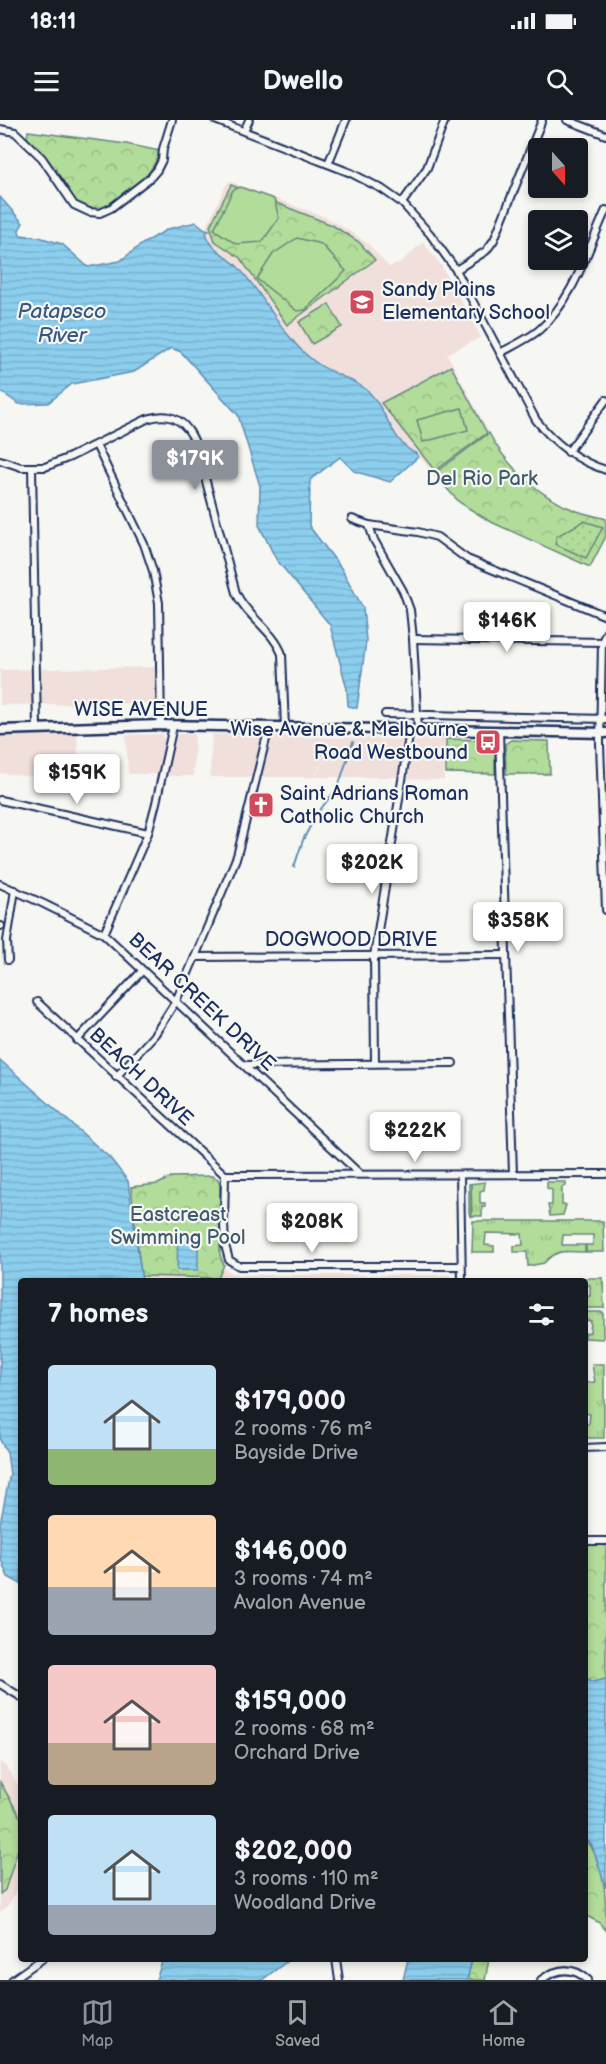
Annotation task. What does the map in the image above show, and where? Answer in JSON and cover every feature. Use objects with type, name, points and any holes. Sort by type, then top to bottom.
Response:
[{"type":"main road","name":"WISE AVENUE","points":[[0,730],[162,725],[603,733]]},
{"type":"street","points":[[0,129],[15,132],[42,158],[74,205],[89,212],[100,213],[111,208],[157,170],[162,160],[162,149],[172,120]]},
{"type":"street","points":[[215,120],[365,180],[402,203],[456,270],[536,420],[547,434],[568,452],[591,465],[606,470]]},
{"type":"street","points":[[244,131],[249,120]]},
{"type":"street","points":[[328,164],[346,120]]},
{"type":"street","points":[[402,203],[427,168],[445,120]]},
{"type":"street","points":[[456,270],[486,251],[494,240],[542,120]]},
{"type":"street","points":[[567,120],[606,135]]},
{"type":"street","points":[[500,353],[539,330],[560,307],[606,210]]},
{"type":"street","points":[[568,452],[606,400]]},
{"type":"street","points":[[0,460],[14,466],[32,468],[51,465],[147,419],[158,416],[175,419],[183,424],[190,431],[197,448],[236,593],[243,607],[274,640],[282,654],[285,728]]},
{"type":"street","points":[[96,444],[144,544],[153,571],[159,603],[162,725]]},
{"type":"street","points":[[32,468],[37,728]]},
{"type":"street","points":[[352,519],[369,525],[436,537],[467,559],[606,616]]},
{"type":"street","points":[[369,525],[374,540],[406,598],[411,615],[417,715],[374,956],[375,1064]]},
{"type":"street","points":[[606,633],[603,719],[606,910]]},
{"type":"street","points":[[413,639],[604,642]]},
{"type":"street","points":[[385,714],[603,719]]},
{"type":"street","points":[[104,934],[148,833],[173,726]]},
{"type":"street","points":[[116,1077],[154,1034],[176,1001],[237,856],[269,727]]},
{"type":"street","points":[[499,731],[513,1174]]},
{"type":"street","points":[[0,800],[148,833]]},
{"type":"street","name":"BEAR CREEK DRIVE","points":[[0,884],[104,934],[360,1174]]},
{"type":"street","points":[[8,960],[7,941],[15,890]]},
{"type":"street","name":"DOGWOOD DRIVE","points":[[195,957],[506,955]]},
{"type":"street","points":[[77,1040],[142,971]]},
{"type":"street","name":"BEACH DRIVE","points":[[38,1002],[116,1077],[225,1175]]},
{"type":"street","points":[[245,1065],[453,1063]]},
{"type":"street","points":[[461,1266],[239,1266],[229,1260],[225,1245],[225,1175],[606,1174]]},
{"type":"street","points":[[460,1175],[462,1278]]},
{"type":"street","points":[[588,1448],[606,1448]]},
{"type":"street","points":[[588,1541],[606,1541]]},
{"type":"street","points":[[0,1684],[18,1695]]},
{"type":"street","points":[[12,1980],[38,1962]]},
{"type":"street","points":[[336,1962],[339,1980]]},
{"type":"street","points":[[541,1980],[556,1971],[567,1970],[578,1972],[588,1980]]},
{"type":"shaded area","name":"Sandy Plains Elementary School","points":[[228,181],[325,217],[368,244],[389,267],[400,263],[423,242],[441,265],[481,337],[447,354],[489,433],[434,474],[417,454],[409,451],[393,430],[381,407],[366,390],[318,364],[284,332],[243,272],[231,259],[218,252],[208,239],[205,229]]},
{"type":"shaded area","points":[[155,667],[156,703],[0,705],[0,670]]},
{"type":"shaded area","points":[[77,733],[79,775],[41,778],[0,773],[0,737]]},
{"type":"shaded area","points":[[163,734],[164,744],[158,774],[128,774],[126,735]]},
{"type":"shaded area","points":[[195,734],[193,776],[167,776],[176,736]]},
{"type":"shaded area","points":[[212,734],[258,735],[263,743],[254,777],[210,777]]},
{"type":"shaded area","points":[[274,736],[403,739],[405,742],[400,777],[315,777],[324,760],[314,777],[261,777],[271,738]]},
{"type":"shaded area","points":[[419,738],[445,739],[444,780],[408,779],[413,744]]},
{"type":"shaded area","points":[[223,1267],[231,1273],[244,1275],[450,1275],[450,1278],[218,1278]]},
{"type":"shaded area","points":[[141,1277],[218,1278],[141,1278]]},
{"type":"shaded area","points":[[0,1762],[18,1785],[18,1888],[7,1907],[0,1912]]},
{"type":"green space","points":[[28,131],[126,144],[160,151],[153,167],[141,181],[108,206],[93,210],[76,203],[47,158],[27,138]]},
{"type":"green space","points":[[231,185],[332,225],[359,242],[375,260],[287,325],[240,258],[215,241],[210,226]]},
{"type":"green space","points":[[240,187],[274,199],[279,218],[262,242],[236,244],[214,229],[233,190]]},
{"type":"green space","points":[[297,238],[321,244],[346,271],[305,310],[297,311],[257,279],[273,254]]},
{"type":"green space","points":[[329,304],[342,327],[312,344],[299,322]]},
{"type":"green space","points":[[451,366],[487,433],[435,471],[381,403]]},
{"type":"green space","points":[[462,408],[468,430],[423,442],[417,420]]},
{"type":"green space","name":"Del Rio Park","points":[[489,433],[515,469],[548,497],[574,510],[606,519],[606,536],[590,567],[489,521],[459,502],[434,474]]},
{"type":"green space","points":[[584,521],[603,527],[586,558],[555,544],[557,536]]},
{"type":"green space","points":[[446,739],[490,740],[495,746],[495,774],[446,773]]},
{"type":"green space","points":[[511,740],[549,741],[550,774],[506,774],[505,744]]},
{"type":"green space","name":"Eastcreast Swimming Pool","points":[[212,1176],[218,1179],[220,1184],[220,1255],[224,1265],[218,1278],[141,1276],[131,1187],[158,1184],[172,1177]]},
{"type":"green space","points":[[485,1182],[484,1190],[480,1191],[480,1203],[485,1203],[485,1207],[482,1207],[482,1216],[472,1216],[471,1184],[471,1216],[469,1213],[469,1184]]},
{"type":"green space","points":[[547,1182],[566,1182],[566,1186],[562,1187],[562,1205],[566,1205],[563,1215],[550,1216],[548,1205],[552,1205],[552,1190],[547,1188]]},
{"type":"green space","points":[[473,1221],[603,1221],[604,1252],[586,1252],[586,1245],[593,1245],[593,1235],[563,1235],[562,1245],[585,1245],[585,1252],[558,1253],[544,1263],[528,1266],[527,1252],[514,1252],[514,1246],[523,1245],[522,1234],[486,1233],[485,1245],[494,1246],[494,1252],[472,1252]]},
{"type":"green space","points":[[588,1278],[603,1278],[604,1308],[588,1308],[590,1285],[588,1285]]},
{"type":"green space","points":[[588,1312],[603,1312],[603,1339],[588,1338],[591,1321],[588,1320]]},
{"type":"green space","points":[[592,1364],[604,1364],[604,1438],[588,1438],[590,1414],[588,1414],[588,1383],[595,1382]]},
{"type":"green space","points":[[606,1544],[606,1679],[594,1682],[588,1679],[588,1545]]},
{"type":"green space","points":[[0,1782],[18,1813],[18,1849],[5,1890],[0,1894]]},
{"type":"green space","points":[[588,1842],[601,1870],[605,1894],[606,1930],[588,1917]]},
{"type":"green space","points":[[471,1962],[488,1962],[485,1980],[467,1980]]},
{"type":"water","name":"Patapsco River","points":[[0,197],[23,223],[19,230],[20,235],[39,237],[62,244],[88,267],[120,261],[142,244],[168,229],[196,222],[209,230],[206,233],[211,244],[237,266],[284,330],[305,354],[330,371],[367,390],[380,406],[401,442],[417,454],[418,457],[390,482],[354,471],[340,457],[310,480],[309,526],[341,568],[363,608],[366,641],[357,708],[348,706],[347,689],[330,625],[276,559],[259,525],[260,486],[238,415],[181,352],[171,348],[134,372],[72,384],[48,403],[19,404],[0,391]]},
{"type":"water","points":[[0,1060],[110,1158],[128,1181],[142,1278],[18,1278],[18,1582],[8,1577],[0,1557],[0,1524],[10,1474],[7,1452],[0,1440]]},
{"type":"water","points":[[198,1230],[198,1270],[177,1270],[178,1233],[193,1233]]},
{"type":"water","points":[[588,1679],[594,1682],[606,1679],[606,1888],[592,1846],[588,1841]]},
{"type":"water","points":[[162,1962],[286,1962],[262,1980],[156,1980]]},
{"type":"water","points":[[407,1962],[471,1962],[467,1980],[403,1980]]},
{"type":"waterway","points":[[294,867],[303,840],[316,815],[338,787],[353,742]]},
{"type":"place","name":"Sandy Plains Elementary School","points":[[362,302]]},
{"type":"place","name":"Wise Avenue & Melbourne Road Westbound","points":[[488,742]]},
{"type":"place","name":"Saint Adrians Roman Catholic Church","points":[[261,805]]}]
